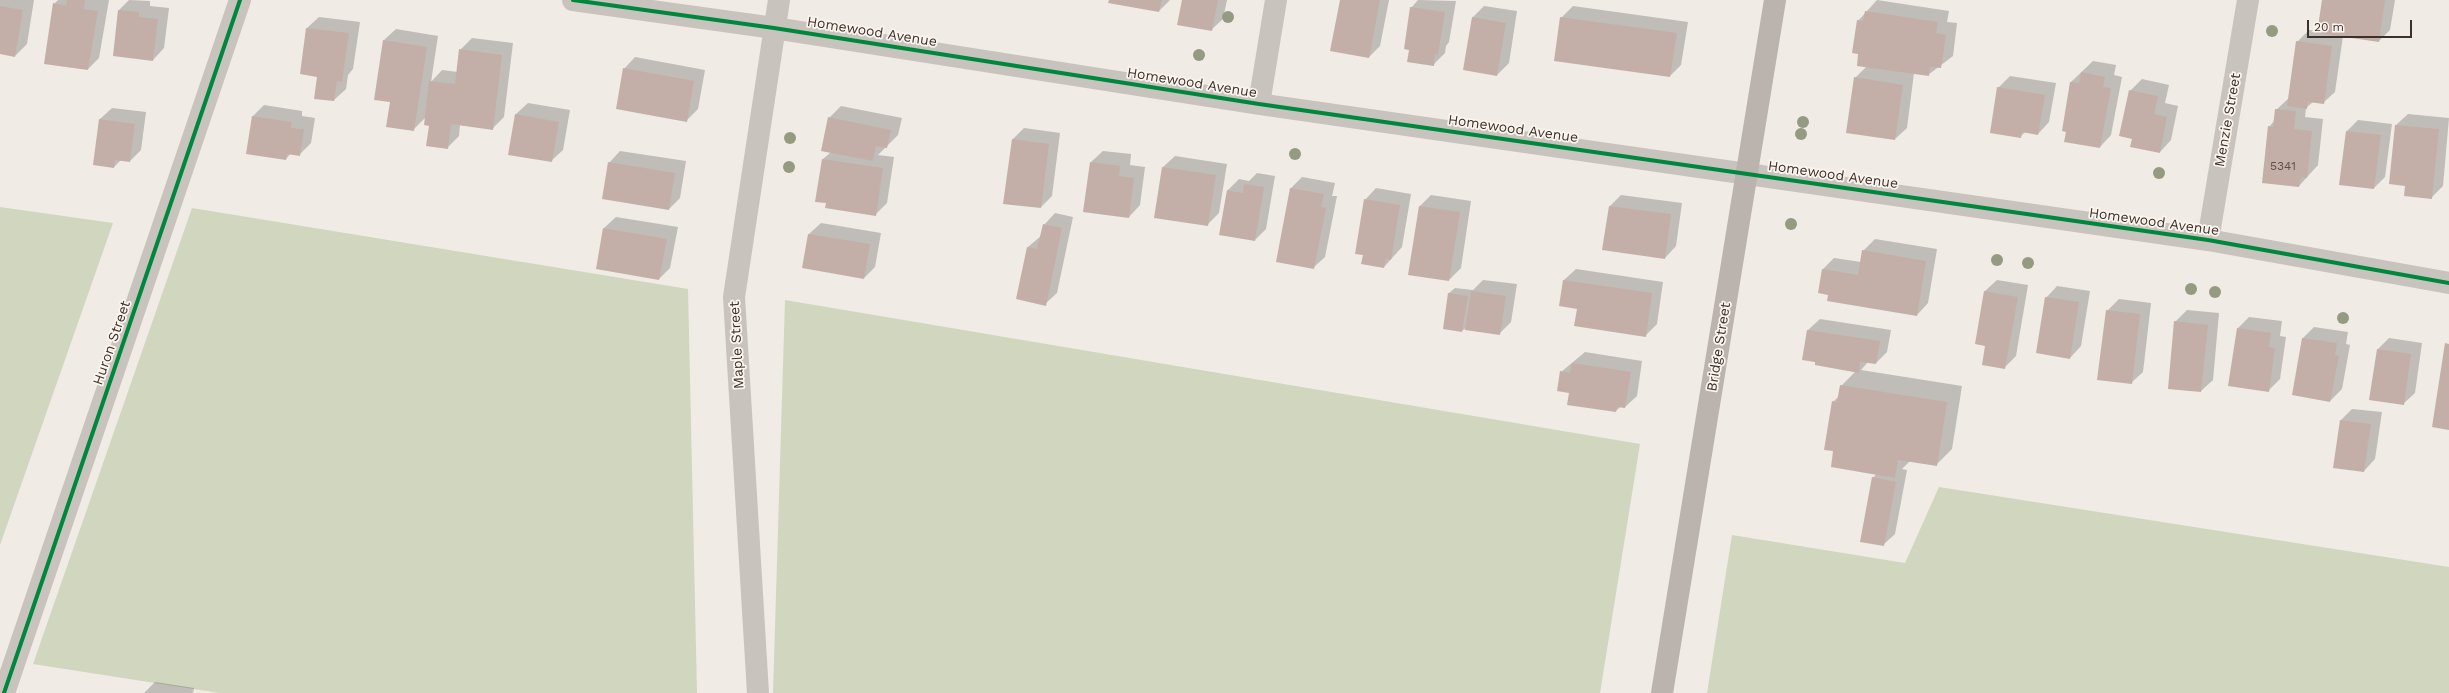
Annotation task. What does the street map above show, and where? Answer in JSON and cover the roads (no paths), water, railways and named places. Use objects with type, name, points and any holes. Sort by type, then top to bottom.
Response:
[{"type":"main road","name":"Bridge Street","points":[[1662,693],[1775,0]]},
{"type":"street","name":"Huron Street","points":[[4,693],[240,0]]},
{"type":"street","name":"Homewood Avenue","points":[[573,0],[774,28],[1259,104],[2208,240],[2449,283]]},
{"type":"street","name":"Maple Street","points":[[758,693],[734,297],[779,0]]},
{"type":"street","points":[[1259,104],[1276,0]]},
{"type":"street","name":"Menzie Street","points":[[2208,240],[2248,0]]}]
